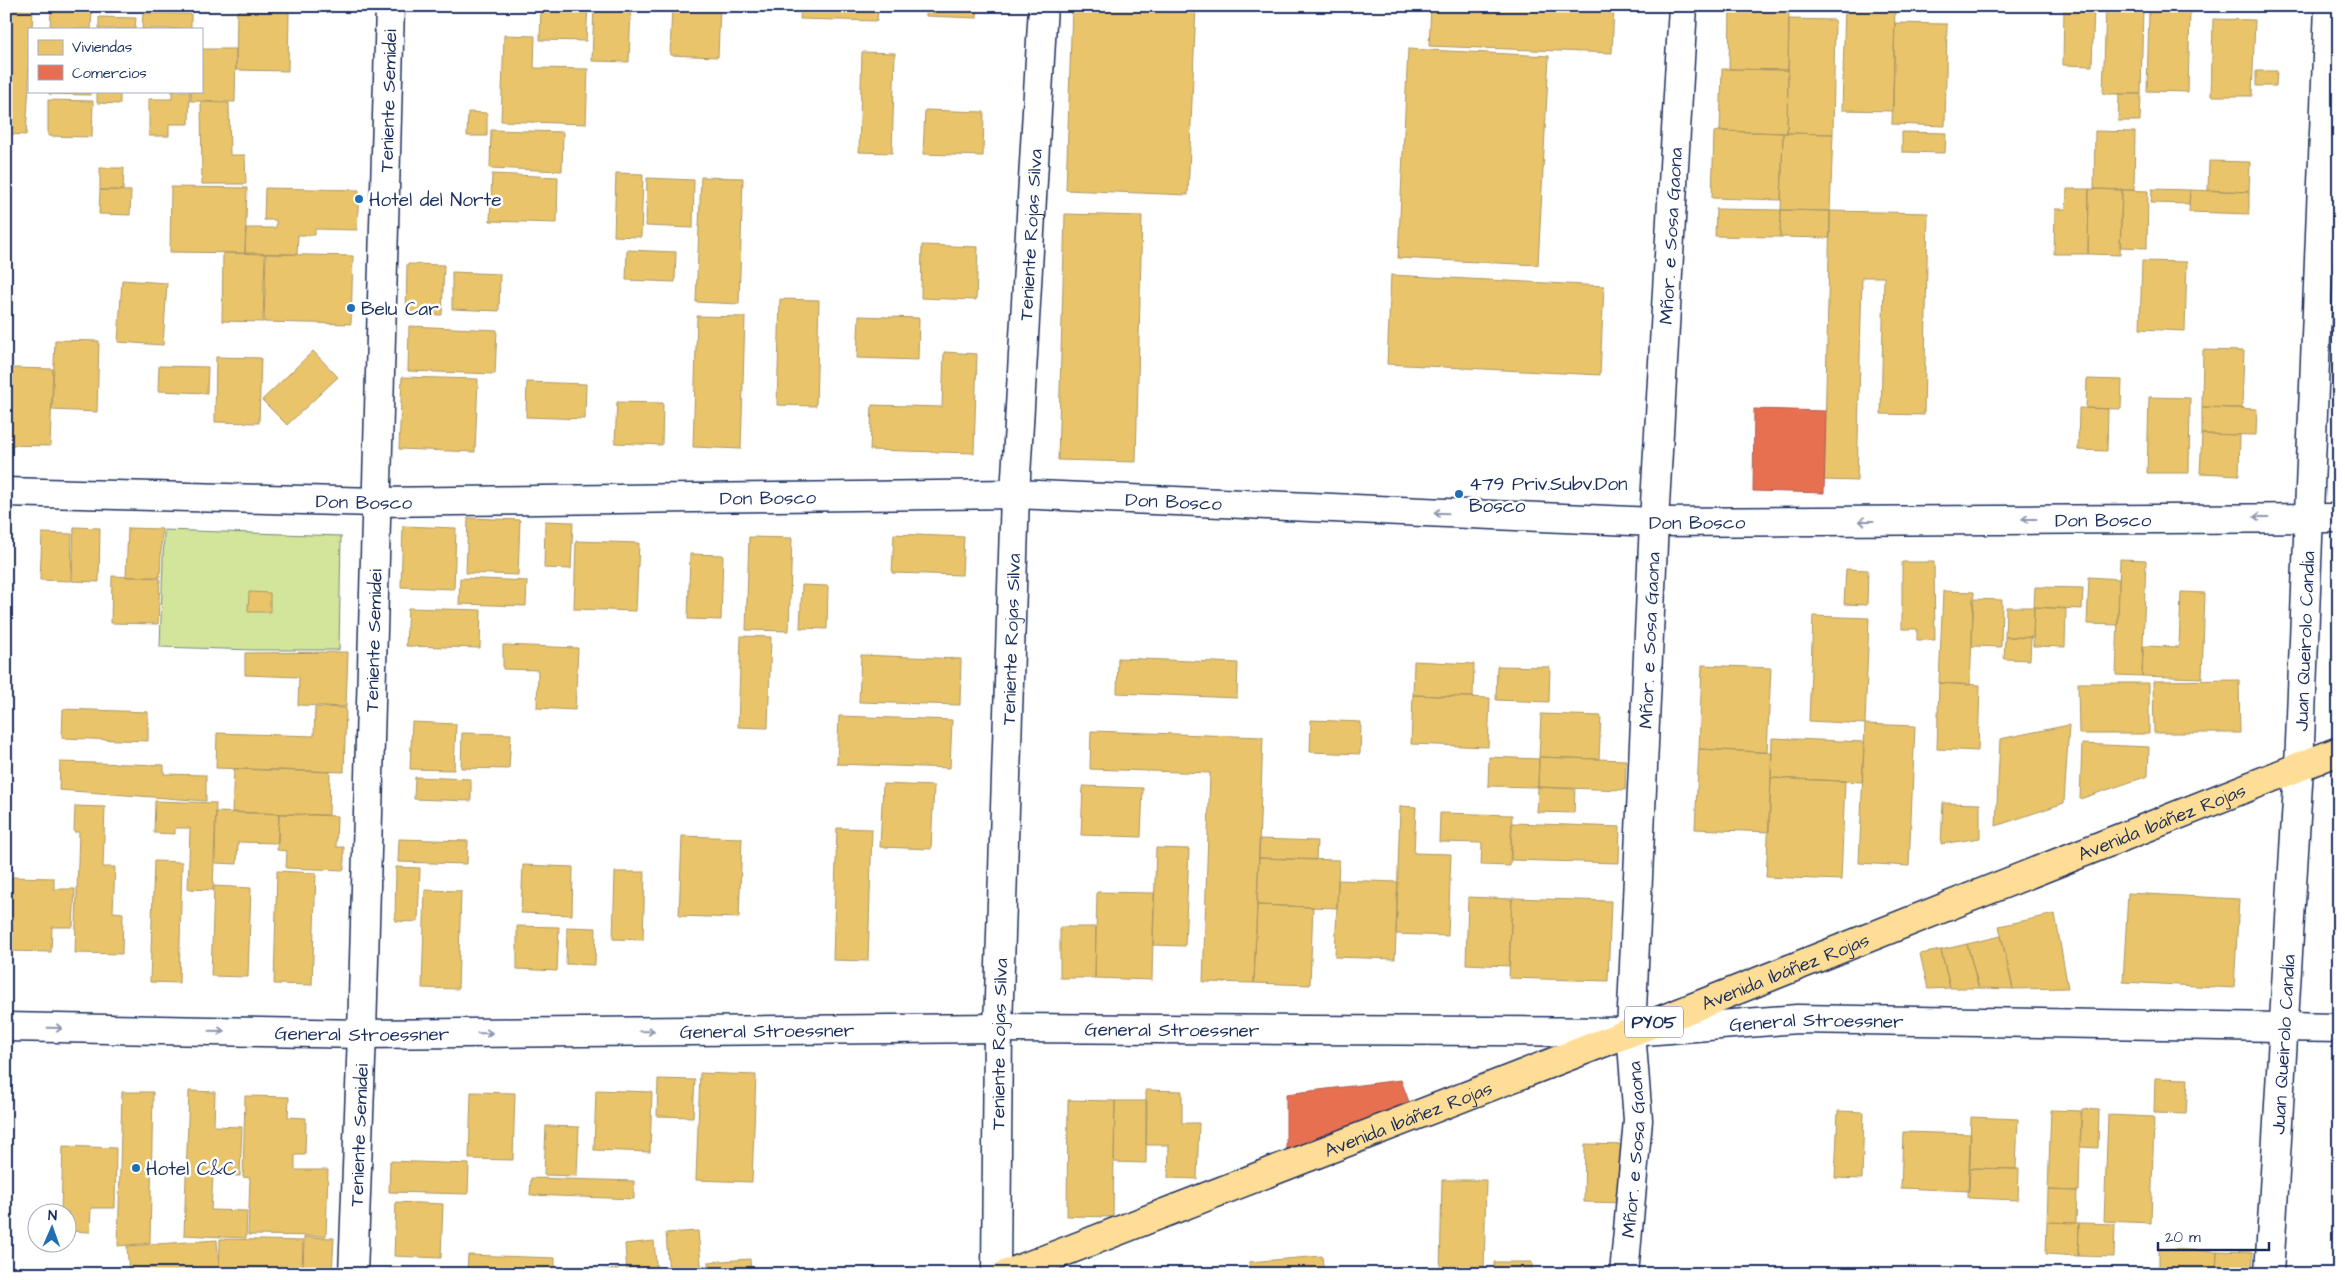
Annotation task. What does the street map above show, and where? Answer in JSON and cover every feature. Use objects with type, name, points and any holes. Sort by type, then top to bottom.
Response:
[{"type":"highway","name":"Avenida Ibáñez Rojas","points":[[1007,1274],[1630,1032],[2339,751]]},
{"type":"street","name":"Teniente Semidei","points":[[353,1274],[362,1034],[390,6]]},
{"type":"street","name":"Teniente Rojas Silva","points":[[996,1274],[998,1028],[1015,494],[1043,6]]},
{"type":"street","name":"Mñor. e Sosa Gaona","points":[[1624,1274],[1638,1120],[1630,1032],[1654,522],[1683,6]]},
{"type":"street","name":"Juan Queirolo Candia","points":[[2269,1274],[2282,1027],[2299,767],[2329,6]]},
{"type":"street","name":"Don Bosco","points":[[6,492],[376,502],[1015,494],[1654,522],[2339,518]]},
{"type":"street","name":"General Stroessner","points":[[6,1027],[362,1034],[998,1028],[1630,1032],[1797,1019],[2339,1028]]},
{"type":"green space","points":[[164,530],[341,536],[339,650],[160,647]]},
{"type":"building: Viviendas","points":[[541,6],[588,6],[586,41],[540,40]]},
{"type":"building: Viviendas","points":[[594,6],[631,6],[629,62],[592,61]]},
{"type":"building: Viviendas","points":[[672,6],[720,6],[718,57],[670,55]]},
{"type":"building: Viviendas","points":[[801,6],[878,6],[877,21],[800,19]]},
{"type":"building: Viviendas","points":[[926,6],[978,6],[977,18],[926,16]]},
{"type":"building: Viviendas","points":[[1072,6],[1196,6],[1188,195],[1066,190]]},
{"type":"building: Viviendas","points":[[1431,6],[1614,6],[1612,53],[1429,46]]},
{"type":"building: Viviendas","points":[[1730,6],[1789,6],[1788,70],[1729,69]]},
{"type":"building: Viviendas","points":[[1845,6],[1895,6],[1893,111],[1842,110]]},
{"type":"building: Viviendas","points":[[2064,6],[2094,6],[2092,66],[2063,65]]},
{"type":"building: Viviendas","points":[[2106,6],[2143,6],[2141,94],[2103,94]]},
{"type":"building: Viviendas","points":[[6,9],[33,10],[32,28],[28,28],[29,92],[26,135],[6,134]]},
{"type":"building: Viviendas","points":[[51,10],[92,11],[91,28],[50,28]]},
{"type":"building: Viviendas","points":[[2149,10],[2190,11],[2188,92],[2147,91]]},
{"type":"building: Viviendas","points":[[237,11],[289,12],[288,71],[236,70]]},
{"type":"building: Viviendas","points":[[143,13],[191,14],[191,28],[142,28]]},
{"type":"building: Viviendas","points":[[99,17],[136,18],[135,28],[99,28]]},
{"type":"building: Viviendas","points":[[1789,19],[1835,20],[1833,134],[1787,133]]},
{"type":"building: Viviendas","points":[[2213,19],[2255,20],[2252,96],[2211,96]]},
{"type":"building: Viviendas","points":[[1895,23],[1947,24],[1945,126],[1892,124]]},
{"type":"building: Viviendas","points":[[504,35],[535,36],[534,68],[588,69],[586,124],[501,121]]},
{"type":"building: Viviendas","points":[[202,49],[236,49],[235,102],[191,101],[191,92],[202,92]]},
{"type":"building: Viviendas","points":[[1408,49],[1549,56],[1538,265],[1398,258]]},
{"type":"building: Viviendas","points":[[862,52],[895,53],[892,153],[859,152]]},
{"type":"building: Viviendas","points":[[1722,69],[1788,70],[1787,133],[1720,131]]},
{"type":"building: Viviendas","points":[[2256,71],[2277,71],[2276,86],[2256,86]]},
{"type":"building: Viviendas","points":[[49,92],[90,92],[90,95],[49,94]]},
{"type":"building: Viviendas","points":[[97,92],[120,92],[120,104],[97,103]]},
{"type":"building: Viviendas","points":[[172,92],[190,92],[189,124],[169,124],[169,136],[149,136],[149,99],[172,99]]},
{"type":"building: Viviendas","points":[[2119,94],[2141,94],[2140,121],[2118,121]]},
{"type":"building: Viviendas","points":[[48,100],[93,101],[92,137],[48,136]]},
{"type":"building: Viviendas","points":[[201,102],[229,103],[230,155],[245,155],[246,184],[202,184]]},
{"type":"building: Viviendas","points":[[925,110],[984,112],[983,156],[923,154]]},
{"type":"building: Viviendas","points":[[468,112],[487,113],[487,136],[467,136]]},
{"type":"building: Viviendas","points":[[491,130],[563,132],[562,171],[490,168]]},
{"type":"building: Viviendas","points":[[2095,131],[2135,132],[2134,190],[2094,189]]},
{"type":"building: Viviendas","points":[[1714,132],[1783,133],[1781,200],[1712,198]]},
{"type":"building: Viviendas","points":[[1902,132],[1946,133],[1945,153],[1902,152]]},
{"type":"building: Viviendas","points":[[1783,133],[1833,134],[1830,211],[1781,210]]},
{"type":"building: Viviendas","points":[[2209,161],[2250,162],[2249,192],[2208,190]]},
{"type":"building: Viviendas","points":[[100,168],[124,168],[123,190],[100,190]]},
{"type":"building: Viviendas","points":[[616,173],[643,174],[641,237],[614,236]]},
{"type":"building: Viviendas","points":[[492,174],[558,177],[557,223],[490,221]]},
{"type":"building: Viviendas","points":[[701,177],[743,178],[739,304],[696,302]]},
{"type":"building: Viviendas","points":[[647,178],[694,180],[693,228],[646,226]]},
{"type":"building: Viviendas","points":[[171,187],[247,188],[245,253],[170,252]]},
{"type":"building: Viviendas","points":[[265,188],[359,190],[357,230],[315,229],[315,235],[298,235],[297,254],[245,253],[246,228],[276,228],[276,220],[264,220]]},
{"type":"building: Viviendas","points":[[2067,189],[2089,189],[2088,254],[2054,254],[2055,209],[2066,209]]},
{"type":"building: Viviendas","points":[[2089,189],[2122,190],[2120,255],[2088,254]]},
{"type":"building: Viviendas","points":[[2152,189],[2190,190],[2189,204],[2151,203]]},
{"type":"building: Viviendas","points":[[100,190],[131,191],[130,215],[99,214]]},
{"type":"building: Viviendas","points":[[2122,190],[2148,191],[2147,248],[2120,247]]},
{"type":"building: Viviendas","points":[[2190,190],[2249,192],[2249,214],[2189,212]]},
{"type":"building: Viviendas","points":[[1716,209],[1781,210],[1780,237],[1715,236]]},
{"type":"building: Viviendas","points":[[1781,210],[1830,211],[1830,238],[1780,237]]},
{"type":"building: Viviendas","points":[[1830,211],[1928,213],[1924,415],[1881,414],[1884,277],[1862,277],[1857,481],[1824,480]]},
{"type":"building: Viviendas","points":[[1065,214],[1142,216],[1136,462],[1058,460]]},
{"type":"building: Viviendas","points":[[922,245],[978,247],[976,300],[921,298]]},
{"type":"building: Viviendas","points":[[627,250],[676,252],[675,282],[626,280]]},
{"type":"building: Viviendas","points":[[223,253],[265,254],[263,322],[222,321]]},
{"type":"building: Viviendas","points":[[266,254],[353,256],[351,324],[264,322]]},
{"type":"building: Viviendas","points":[[2142,261],[2187,262],[2185,331],[2140,329]]},
{"type":"building: Viviendas","points":[[407,264],[444,265],[442,315],[406,314]]},
{"type":"building: Viviendas","points":[[452,272],[500,274],[499,311],[452,309]]},
{"type":"building: Viviendas","points":[[1391,275],[1604,286],[1600,375],[1387,364]]},
{"type":"building: Viviendas","points":[[122,280],[167,283],[163,345],[118,342]]},
{"type":"building: Viviendas","points":[[780,299],[819,300],[816,406],[777,405]]},
{"type":"building: Viviendas","points":[[697,316],[745,317],[741,449],[693,447]]},
{"type":"building: Viviendas","points":[[859,316],[919,318],[918,360],[857,358]]},
{"type":"building: Viviendas","points":[[409,326],[497,330],[495,374],[408,371]]},
{"type":"building: Viviendas","points":[[55,340],[99,341],[97,412],[52,410]]},
{"type":"building: Viviendas","points":[[2203,350],[2244,351],[2242,408],[2202,407]]},
{"type":"building: Viviendas","points":[[313,351],[338,377],[287,425],[262,400]]},
{"type":"building: Viviendas","points":[[944,352],[977,354],[974,453],[870,450],[872,405],[942,407]]},
{"type":"building: Viviendas","points":[[216,357],[261,358],[259,423],[215,422]]},
{"type":"building: Viviendas","points":[[159,366],[208,367],[207,393],[158,391]]},
{"type":"building: Viviendas","points":[[12,368],[53,369],[50,446],[9,445]]},
{"type":"building: Viviendas","points":[[402,377],[478,379],[475,452],[399,449]]},
{"type":"building: Viviendas","points":[[2087,379],[2122,380],[2121,409],[2086,408]]},
{"type":"building: Viviendas","points":[[527,382],[586,384],[585,419],[526,417]]},
{"type":"building: Viviendas","points":[[2149,397],[2190,398],[2189,473],[2147,473]]},
{"type":"building: Viviendas","points":[[617,402],[663,403],[662,445],[615,443]]},
{"type":"building: Viviendas","points":[[2202,407],[2257,409],[2256,435],[2202,434]]},
{"type":"building: Viviendas","points":[[2079,408],[2108,409],[2107,451],[2078,450]]},
{"type":"building: Viviendas","points":[[2202,434],[2240,435],[2239,475],[2200,473]]},
{"type":"building: Viviendas","points":[[468,518],[520,520],[518,575],[466,573]]},
{"type":"building: Viviendas","points":[[545,521],[573,522],[571,569],[544,568]]},
{"type":"building: Viviendas","points":[[403,526],[456,528],[454,589],[401,587]]},
{"type":"building: Viviendas","points":[[74,527],[100,528],[99,582],[72,581]]},
{"type":"building: Viviendas","points":[[128,528],[162,529],[160,577],[126,577]]},
{"type":"building: Viviendas","points":[[42,533],[72,534],[71,581],[40,580]]},
{"type":"building: Viviendas","points":[[894,534],[964,537],[962,575],[892,573]]},
{"type":"building: Viviendas","points":[[749,537],[792,538],[789,631],[746,630]]},
{"type":"building: Viviendas","points":[[576,541],[639,543],[636,611],[574,609]]},
{"type":"building: Viviendas","points":[[690,554],[723,555],[721,620],[688,619]]},
{"type":"building: Viviendas","points":[[2120,559],[2146,560],[2142,676],[2116,675]]},
{"type":"building: Viviendas","points":[[1902,562],[1934,562],[1935,640],[1917,640],[1917,629],[1902,629]]},
{"type":"building: Viviendas","points":[[1846,569],[1868,570],[1867,605],[1844,604]]},
{"type":"building: Viviendas","points":[[112,576],[160,578],[158,624],[111,623]]},
{"type":"building: Viviendas","points":[[2089,577],[2119,579],[2118,625],[2087,624]]},
{"type":"building: Viviendas","points":[[460,578],[527,581],[526,606],[459,604]]},
{"type":"building: Viviendas","points":[[802,585],[828,586],[827,629],[800,628]]},
{"type":"building: Viviendas","points":[[2035,587],[2083,588],[2082,609],[2034,607]]},
{"type":"building: Viviendas","points":[[1943,591],[1974,592],[1970,685],[1939,683]]},
{"type":"building: Viviendas","points":[[249,592],[270,593],[270,612],[248,612]]},
{"type":"building: Viviendas","points":[[2181,592],[2205,593],[2202,678],[2142,676],[2143,646],[2179,647]]},
{"type":"building: Viviendas","points":[[1973,599],[2002,600],[2001,647],[1972,646]]},
{"type":"building: Viviendas","points":[[2006,607],[2034,607],[2033,638],[2005,637]]},
{"type":"building: Viviendas","points":[[2034,607],[2066,609],[2065,647],[2033,646]]},
{"type":"building: Viviendas","points":[[408,608],[481,610],[480,648],[406,646]]},
{"type":"building: Viviendas","points":[[1813,616],[1869,618],[1865,724],[1809,721]]},
{"type":"building: Viviendas","points":[[741,636],[771,637],[768,728],[738,727]]},
{"type":"building: Viviendas","points":[[2005,637],[2031,637],[2030,660],[2004,659]]},
{"type":"building: Viviendas","points":[[503,645],[578,648],[575,710],[537,708],[538,670],[503,669]]},
{"type":"building: Viviendas","points":[[348,652],[346,707],[298,705],[299,677],[245,675],[245,653]]},
{"type":"building: Viviendas","points":[[861,655],[961,659],[960,705],[859,702]]},
{"type":"building: Viviendas","points":[[1118,658],[1238,663],[1237,698],[1117,693]]},
{"type":"building: Viviendas","points":[[1414,661],[1474,664],[1473,697],[1413,695]]},
{"type":"building: Viviendas","points":[[1702,665],[1771,668],[1767,752],[1699,749]]},
{"type":"building: Viviendas","points":[[1497,666],[1550,667],[1549,702],[1496,700]]},
{"type":"building: Viviendas","points":[[2239,680],[2240,733],[2154,733],[2153,681]]},
{"type":"building: Viviendas","points":[[1939,683],[1980,685],[1978,751],[1937,749]]},
{"type":"building: Viviendas","points":[[2078,683],[2149,683],[2149,734],[2079,734]]},
{"type":"building: Viviendas","points":[[1413,695],[1490,698],[1488,747],[1411,744]]},
{"type":"building: Viviendas","points":[[315,707],[346,708],[344,772],[216,768],[217,733],[314,736]]},
{"type":"building: Viviendas","points":[[63,709],[148,712],[148,741],[62,738]]},
{"type":"building: Viviendas","points":[[1541,714],[1601,716],[1599,759],[1539,757]]},
{"type":"building: Viviendas","points":[[839,716],[952,720],[950,768],[837,764]]},
{"type":"building: Viviendas","points":[[1311,720],[1361,722],[1360,754],[1310,752]]},
{"type":"building: Viviendas","points":[[412,722],[456,724],[454,770],[410,769]]},
{"type":"building: Viviendas","points":[[1865,724],[1915,726],[1909,866],[1859,863]]},
{"type":"building: Viviendas","points":[[2069,725],[2064,803],[1996,826],[2000,739]]},
{"type":"building: Viviendas","points":[[1091,731],[1263,737],[1254,983],[1203,982],[1210,773],[1090,769]]},
{"type":"building: Viviendas","points":[[462,733],[511,734],[509,769],[461,768]]},
{"type":"building: Viviendas","points":[[1772,738],[1864,742],[1862,782],[1771,778]]},
{"type":"building: Viviendas","points":[[2082,744],[2149,747],[2148,776],[2080,799]]},
{"type":"building: Viviendas","points":[[1699,749],[1772,753],[1769,832],[1695,829]]},
{"type":"building: Viviendas","points":[[1489,757],[1539,759],[1538,787],[1488,786]]},
{"type":"building: Viviendas","points":[[1539,757],[1626,760],[1625,790],[1538,787]]},
{"type":"building: Viviendas","points":[[60,762],[164,765],[164,774],[206,775],[206,801],[59,790]]},
{"type":"building: Viviendas","points":[[234,769],[330,772],[329,815],[232,812]]},
{"type":"building: Viviendas","points":[[415,777],[471,779],[471,801],[414,799]]},
{"type":"building: Viviendas","points":[[1771,778],[1845,781],[1841,880],[1766,877]]},
{"type":"building: Viviendas","points":[[883,784],[934,786],[931,849],[880,847]]},
{"type":"building: Viviendas","points":[[1083,786],[1143,788],[1141,837],[1081,835]]},
{"type":"building: Viviendas","points":[[1538,787],[1575,789],[1574,813],[1537,812]]},
{"type":"building: Viviendas","points":[[155,801],[216,803],[213,890],[188,889],[190,828],[175,828],[175,834],[154,833]]},
{"type":"building: Viviendas","points":[[1943,803],[1980,804],[1980,838],[1941,844]]},
{"type":"building: Viviendas","points":[[75,806],[105,807],[103,867],[115,867],[113,912],[123,913],[122,954],[75,953],[79,832],[74,832]]},
{"type":"building: Viviendas","points":[[1400,806],[1416,807],[1414,853],[1451,854],[1448,936],[1396,934]]},
{"type":"building: Viviendas","points":[[216,812],[279,814],[278,843],[238,842],[237,864],[215,863]]},
{"type":"building: Viviendas","points":[[1440,813],[1512,815],[1510,866],[1481,865],[1482,843],[1439,842]]},
{"type":"building: Viviendas","points":[[279,814],[337,816],[336,847],[344,847],[344,870],[286,868],[287,851],[277,850]]},
{"type":"building: Viviendas","points":[[1512,823],[1620,827],[1619,863],[1511,860]]},
{"type":"building: Viviendas","points":[[837,828],[872,829],[868,961],[833,960]]},
{"type":"building: Viviendas","points":[[682,836],[742,838],[739,918],[679,916]]},
{"type":"building: Viviendas","points":[[399,839],[468,841],[467,864],[398,862]]},
{"type":"building: Viviendas","points":[[1260,839],[1317,841],[1316,860],[1259,858]]},
{"type":"building: Viviendas","points":[[1156,848],[1189,849],[1185,946],[1153,945]]},
{"type":"building: Viviendas","points":[[1259,858],[1339,860],[1337,908],[1257,905]]},
{"type":"building: Viviendas","points":[[154,861],[182,862],[179,983],[150,982]]},
{"type":"building: Viviendas","points":[[523,865],[573,867],[572,915],[521,913]]},
{"type":"building: Viviendas","points":[[396,867],[420,868],[418,922],[395,921]]},
{"type":"building: Viviendas","points":[[277,871],[316,873],[312,985],[274,984]]},
{"type":"building: Viviendas","points":[[615,872],[645,872],[643,940],[613,939]]},
{"type":"building: Viviendas","points":[[11,877],[54,878],[54,889],[75,889],[73,927],[52,927],[51,952],[8,951]]},
{"type":"building: Viviendas","points":[[1338,880],[1398,882],[1395,959],[1335,957]]},
{"type":"building: Viviendas","points":[[214,886],[251,888],[248,977],[211,976]]},
{"type":"building: Viviendas","points":[[425,890],[461,891],[458,989],[422,988]]},
{"type":"building: Viviendas","points":[[1097,892],[1154,893],[1152,980],[1095,978]]},
{"type":"building: Viviendas","points":[[2128,893],[2239,899],[2234,988],[2123,982]]},
{"type":"building: Viviendas","points":[[1468,897],[1512,899],[1509,966],[1466,964]]},
{"type":"building: Viviendas","points":[[1512,898],[1611,901],[1608,981],[1509,978]]},
{"type":"building: Viviendas","points":[[1257,905],[1313,907],[1310,985],[1254,983]]},
{"type":"building: Viviendas","points":[[2055,914],[2068,988],[2013,989],[1999,926]]},
{"type":"building: Viviendas","points":[[517,926],[559,927],[557,971],[517,969]]},
{"type":"building: Viviendas","points":[[567,927],[596,928],[595,965],[566,964]]},
{"type":"building: Viviendas","points":[[1060,927],[1096,927],[1095,978],[1060,978]]},
{"type":"building: Viviendas","points":[[2001,936],[2013,989],[1979,988],[1967,944]]},
{"type":"building: Viviendas","points":[[1967,944],[1979,988],[1950,988],[1941,950]]},
{"type":"building: Viviendas","points":[[1941,950],[1950,988],[1928,989],[1920,954]]},
{"type":"building: Viviendas","points":[[700,1073],[756,1075],[752,1182],[696,1180]]},
{"type":"building: Viviendas","points":[[2155,1078],[2188,1079],[2186,1114],[2154,1113]]},
{"type":"building: Viviendas","points":[[658,1079],[695,1080],[693,1117],[657,1116]]},
{"type":"building: Viviendas","points":[[596,1090],[652,1092],[650,1152],[594,1150]]},
{"type":"building: Viviendas","points":[[1146,1090],[1182,1091],[1182,1123],[1199,1123],[1197,1179],[1168,1178],[1169,1145],[1146,1145]]},
{"type":"building: Viviendas","points":[[189,1091],[215,1092],[214,1126],[242,1127],[240,1176],[213,1175],[211,1210],[247,1211],[246,1238],[184,1235]]},
{"type":"building: Viviendas","name":"Hotel C&C","points":[[122,1092],[153,1092],[150,1243],[118,1246]]},
{"type":"building: Viviendas","points":[[471,1092],[515,1093],[513,1160],[469,1159]]},
{"type":"building: Viviendas","points":[[245,1096],[289,1097],[288,1117],[306,1118],[305,1155],[295,1155],[295,1170],[328,1170],[326,1236],[248,1235],[250,1178],[243,1177]]},
{"type":"building: Viviendas","points":[[1068,1100],[1115,1101],[1113,1217],[1067,1216]]},
{"type":"building: Viviendas","points":[[1115,1101],[1147,1101],[1146,1163],[1114,1162]]},
{"type":"building: Viviendas","points":[[2082,1109],[2099,1110],[2098,1148],[2080,1147]]},
{"type":"building: Viviendas","points":[[2051,1110],[2081,1111],[2079,1191],[2048,1190]]},
{"type":"building: Viviendas","points":[[1838,1111],[1864,1112],[1862,1179],[1835,1178]]},
{"type":"building: Viviendas","points":[[2108,1115],[2154,1117],[2151,1223],[2104,1221]]},
{"type":"building: Viviendas","points":[[1971,1117],[2018,1119],[2016,1169],[1969,1168]]},
{"type":"building: Viviendas","points":[[546,1126],[579,1127],[577,1176],[544,1175]]},
{"type":"building: Viviendas","points":[[1903,1132],[1971,1134],[1969,1191],[1901,1188]]},
{"type":"building: Viviendas","points":[[1585,1144],[1628,1145],[1627,1203],[1584,1202]]},
{"type":"building: Viviendas","points":[[63,1146],[116,1148],[115,1208],[91,1208],[90,1232],[78,1231],[78,1202],[61,1202]]},
{"type":"building: Viviendas","points":[[390,1161],[469,1164],[468,1194],[389,1192]]},
{"type":"building: Viviendas","points":[[1969,1168],[2019,1169],[2018,1200],[1968,1198]]},
{"type":"building: Viviendas","points":[[531,1178],[634,1181],[634,1199],[530,1195]]},
{"type":"building: Viviendas","points":[[1442,1180],[1486,1180],[1484,1274],[1440,1274]]},
{"type":"building: Viviendas","points":[[2048,1190],[2077,1191],[2076,1223],[2047,1222]]},
{"type":"building: Viviendas","points":[[396,1202],[443,1204],[441,1258],[394,1256]]},
{"type":"building: Viviendas","points":[[2047,1222],[2079,1223],[2078,1256],[2046,1254]]},
{"type":"building: Viviendas","points":[[2079,1223],[2115,1224],[2114,1257],[2078,1256]]},
{"type":"building: Viviendas","points":[[698,1231],[702,1274],[669,1274],[666,1233]]},
{"type":"building: Viviendas","points":[[304,1237],[334,1238],[332,1274],[303,1274]]},
{"type":"building: Viviendas","points":[[220,1239],[303,1241],[302,1274],[219,1274]]},
{"type":"building: Viviendas","points":[[217,1240],[219,1268],[129,1274],[127,1246]]},
{"type":"building: Viviendas","points":[[654,1241],[657,1274],[627,1274],[625,1244]]},
{"type":"building: Viviendas","points":[[2159,1249],[2217,1251],[2216,1274],[2159,1274]]},
{"type":"building: Viviendas","points":[[2217,1251],[2253,1252],[2252,1274],[2216,1274]]},
{"type":"building: Viviendas","points":[[468,1255],[555,1258],[555,1274],[467,1274]]},
{"type":"building: Viviendas","points":[[1322,1256],[1324,1274],[1250,1274],[1249,1262]]},
{"type":"building: Viviendas","points":[[750,1259],[751,1274],[709,1274],[708,1262]]},
{"type":"building: Viviendas","points":[[1494,1262],[1532,1262],[1532,1274],[1494,1274]]},
{"type":"building: Viviendas","points":[[389,1269],[433,1271],[433,1274],[389,1274]]},
{"type":"building: Viviendas","points":[[618,1269],[619,1274],[588,1274],[588,1272]]},
{"type":"building: Comercios","points":[[1754,409],[1826,411],[1824,493],[1753,491]]},
{"type":"building: Comercios","points":[[1401,1080],[1412,1110],[1286,1149],[1286,1094]]},
{"type":"place","name":"Hotel del Norte","points":[[359,199]]},
{"type":"place","name":"Belu Car","points":[[351,308]]},
{"type":"place","name":"479 Priv.Subv.Don Bosco","points":[[1459,494]]},
{"type":"place","name":"Hotel C&C","points":[[136,1168]]}]
